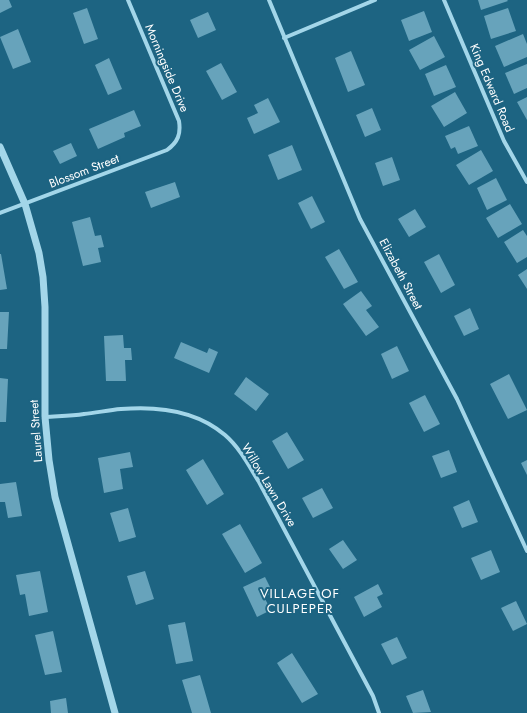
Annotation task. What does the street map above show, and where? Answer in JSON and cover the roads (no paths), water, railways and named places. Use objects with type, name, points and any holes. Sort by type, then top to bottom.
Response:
[{"type":"street","name":"Morningside Drive","points":[[128,0],[179,121],[179,134],[174,145]]},
{"type":"street","name":"Elizabeth Street","points":[[269,0],[360,219],[457,399],[527,551]]},
{"type":"street","points":[[284,38],[375,0]]},
{"type":"street","name":"King Edward Road","points":[[444,0],[504,141],[527,182]]},
{"type":"street","name":"Blossom Street","points":[[0,213],[168,150],[174,145]]},
{"type":"street","name":"Laurel Street","points":[[0,147],[24,204],[39,253],[43,277],[45,307],[45,417],[49,460],[55,497],[115,713]]},
{"type":"street","name":"Willow Lawn Drive","points":[[45,417],[85,414],[120,409],[161,410],[186,414],[201,420],[213,426],[226,436],[239,450],[259,482],[373,696],[379,713]]},
{"type":"district","name":"VILLAGE OF CULPEPER","points":[[300,600]]}]
